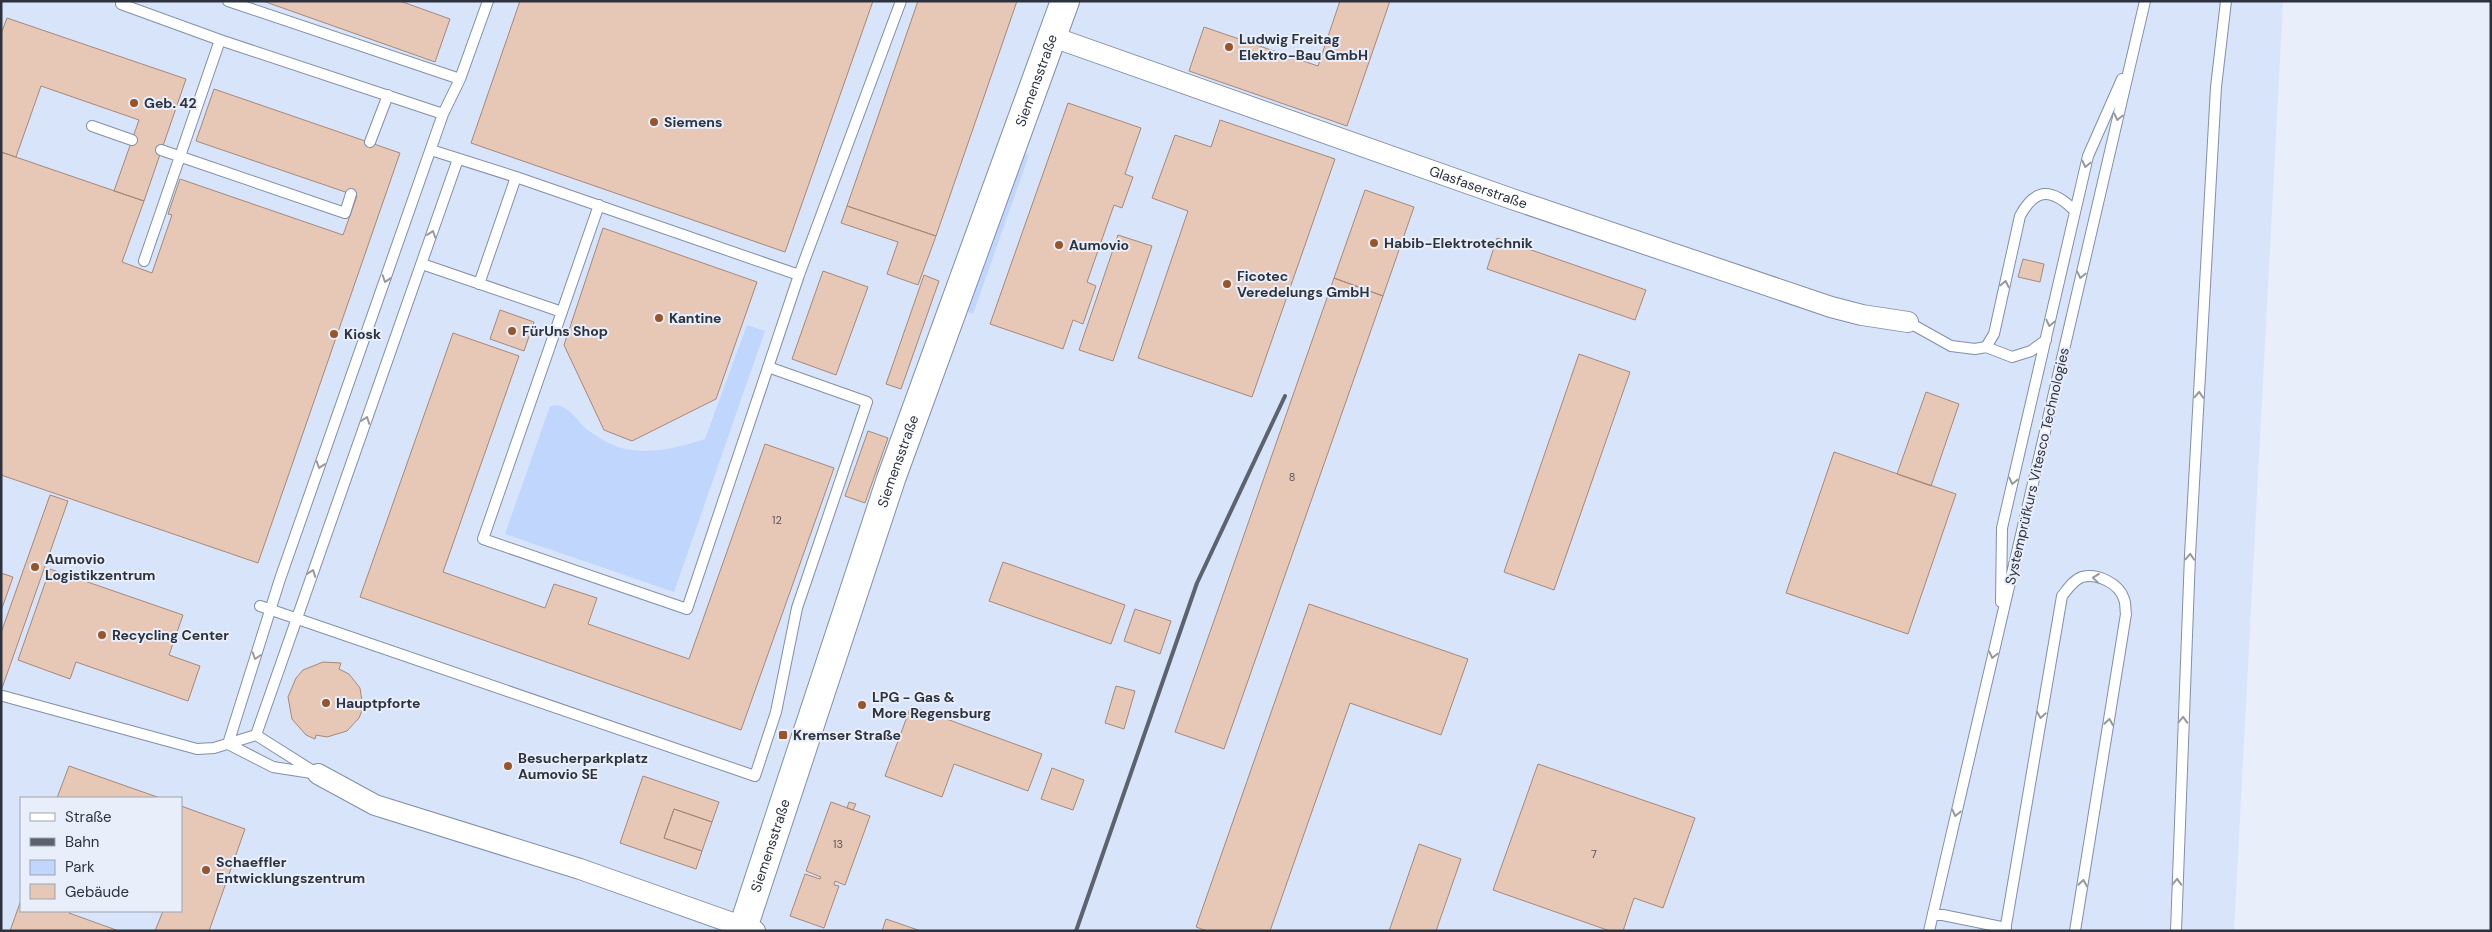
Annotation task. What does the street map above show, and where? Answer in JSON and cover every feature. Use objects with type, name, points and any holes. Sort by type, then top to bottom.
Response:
[{"type":"street","name":"Siemensstraße","points":[[318,774],[375,805],[580,869],[746,929],[891,479],[1065,1]]},
{"type":"street","name":"Glasfaserstraße","points":[[1053,37],[1512,200],[1831,307],[1862,315],[1908,322]]},
{"type":"lane","points":[[122,1],[121,4],[220,40],[443,114]]},
{"type":"lane","points":[[228,1],[460,79]]},
{"type":"lane","points":[[228,744],[265,608],[443,114],[460,79],[488,1]]},
{"type":"lane","points":[[599,205],[483,539],[687,609],[799,275],[901,1]]},
{"type":"lane","name":"Systemprüfkurs Vitesco Technologies","points":[[1929,931],[2145,1]]},
{"type":"lane","points":[[2176,931],[2190,545],[2216,87],[2226,1]]},
{"type":"lane","points":[[144,261],[220,40]]},
{"type":"lane","points":[[2000,623],[2002,528],[2088,156],[2133,55]]},
{"type":"lane","points":[[370,142],[388,96]]},
{"type":"lane","points":[[92,126],[132,140]]},
{"type":"lane","points":[[161,150],[345,213],[351,194]]},
{"type":"lane","points":[[431,150],[599,205],[799,275]]},
{"type":"lane","points":[[256,735],[458,159]]},
{"type":"lane","points":[[479,284],[516,177]]},
{"type":"lane","points":[[1986,347],[1994,334],[2020,216],[2028,202],[2038,195],[2051,194],[2063,199],[2076,211]]},
{"type":"lane","points":[[422,264],[562,312]]},
{"type":"lane","points":[[1908,322],[1951,346],[1975,349],[1986,347],[2012,357],[2031,352],[2046,340]]},
{"type":"lane","points":[[265,608],[755,776],[776,712],[797,608],[867,402],[768,367]]},
{"type":"lane","points":[[1933,913],[2006,930],[2062,596],[2081,577],[2093,577],[2108,580],[2119,589],[2124,599],[2126,614],[2076,931]]},
{"type":"lane","points":[[3,696],[197,750],[228,744],[256,735],[318,774]]},
{"type":"lane","points":[[228,744],[272,767],[318,774]]},
{"type":"shaded area","points":[[1,1],[2283,1],[2234,931],[1,931]]},
{"type":"green space","points":[[1025,153],[1029,155],[973,314],[968,312],[966,306],[1009,186]]},
{"type":"green space","points":[[747,325],[765,331],[674,592],[505,534],[550,406],[561,406],[574,415],[592,433],[621,448],[653,451],[705,439]]},
{"type":"building","points":[[263,1],[400,1],[450,19],[435,62]]},
{"type":"building","name":"Siemens","points":[[520,1],[873,1],[785,252],[471,143]]},
{"type":"building","points":[[918,1],[1017,1],[936,236],[847,206]]},
{"type":"building","name":"Ludwig Freitag Elektro-Bau GmbH","points":[[1340,1],[1390,1],[1347,126],[1189,71],[1204,27],[1318,66]]},
{"type":"building","name":"Geb. 42","points":[[7,18],[186,79],[144,201],[114,191],[139,120],[41,86],[16,157],[1,152],[1,34]]},
{"type":"building","points":[[214,89],[400,153],[258,563],[1,475],[1,152],[144,201],[122,262],[152,273],[172,215],[168,214],[180,179],[343,235],[357,196],[196,141]]},
{"type":"building","name":"Aumovio","points":[[1068,103],[1141,128],[1125,174],[1133,177],[1122,208],[1114,205],[1087,282],[1096,286],[1083,324],[1073,320],[1063,349],[990,324]]},
{"type":"building","name":"Ficotec Veredelungs GmbH","points":[[1220,120],[1335,159],[1252,397],[1138,358],[1188,211],[1152,198],[1175,135],[1211,147]]},
{"type":"building","name":"Habib-Elektrotechnik","points":[[1365,190],[1414,207],[1383,296],[1334,278]]},
{"type":"building","points":[[847,206],[936,236],[918,285],[887,274],[898,242],[841,223]]},
{"type":"building","name":"Kantine","points":[[603,228],[757,282],[716,399],[632,441],[604,430],[564,345]]},
{"type":"building","points":[[1118,235],[1152,246],[1113,361],[1079,350]]},
{"type":"building","points":[[1497,238],[1646,290],[1635,320],[1487,269]]},
{"type":"building","points":[[2023,259],[2044,264],[2040,282],[2018,277]]},
{"type":"building","points":[[823,271],[868,287],[836,375],[792,359]]},
{"type":"building","points":[[924,275],[939,281],[901,389],[886,384]]},
{"type":"building","points":[[1334,278],[1383,296],[1224,749],[1175,732]]},
{"type":"building","name":"FürUns Shop","points":[[500,310],[534,322],[524,351],[490,339]]},
{"type":"building","points":[[453,333],[519,356],[443,572],[545,608],[554,584],[597,598],[588,624],[689,659],[765,444],[834,468],[741,730],[360,597]]},
{"type":"building","points":[[1579,354],[1630,372],[1554,590],[1504,572]]},
{"type":"building","points":[[1926,392],[1959,404],[1931,486],[1897,474]]},
{"type":"building","points":[[868,431],[888,438],[865,503],[845,496]]},
{"type":"building","points":[[1834,452],[1956,494],[1908,634],[1786,593]]},
{"type":"building","name":"Aumovio Logistikzentrum","points":[[50,495],[68,501],[1,691],[1,633]]},
{"type":"building","points":[[1003,562],[1125,605],[1111,644],[989,601]]},
{"type":"building","name":"Recycling Center","points":[[50,569],[183,615],[169,655],[200,666],[188,701],[76,662],[70,679],[18,660]]},
{"type":"building","points":[[1,573],[13,577],[1,611]]},
{"type":"building","points":[[1309,604],[1468,659],[1441,735],[1350,703],[1270,931],[1207,931],[1196,927]]},
{"type":"building","points":[[1135,609],[1171,621],[1160,654],[1124,641]]},
{"type":"building","name":"Hauptpforte","points":[[323,662],[341,663],[339,669],[349,674],[360,688],[363,708],[359,718],[347,731],[327,737],[316,735],[315,739],[306,735],[292,719],[288,697],[296,678],[303,670]]},
{"type":"building","points":[[1116,686],[1135,691],[1124,729],[1105,723]]},
{"type":"building","points":[[911,706],[1042,754],[1028,791],[954,764],[942,797],[885,776]]},
{"type":"building","points":[[1538,764],[1695,818],[1663,908],[1634,898],[1623,931],[1610,931],[1493,890]]},
{"type":"building","points":[[69,766],[157,797],[57,797]]},
{"type":"building","points":[[1052,768],[1084,780],[1073,810],[1041,799]]},
{"type":"building","points":[[643,776],[719,802],[712,822],[674,809],[664,838],[702,851],[696,869],[620,843]]},
{"type":"building","points":[[831,802],[870,816],[845,885],[835,881],[834,885],[839,886],[824,928],[790,916],[805,874],[820,879],[821,877],[806,871]]},
{"type":"building","points":[[849,802],[856,804],[853,810],[847,808]]},
{"type":"building","name":"Schaeffler Entwicklungszentrum","points":[[182,806],[245,829],[209,931],[155,931],[163,912],[182,912]]},
{"type":"building","points":[[674,809],[712,822],[702,851],[664,838]]},
{"type":"building","points":[[1419,844],[1461,859],[1436,931],[1389,931]]},
{"type":"building","points":[[20,903],[20,912],[70,912],[119,931],[10,931]]},
{"type":"building","points":[[886,919],[921,931],[882,931]]},
{"type":"railway","points":[[1076,931],[1197,583],[1285,396]]},
{"type":"place","name":"Ludwig Freitag Elektro-Bau GmbH","points":[[1229,47]]},
{"type":"place","name":"Geb. 42","points":[[134,103]]},
{"type":"place","name":"Siemens","points":[[654,122]]},
{"type":"place","name":"Habib-Elektrotechnik","points":[[1374,243]]},
{"type":"place","name":"Aumovio","points":[[1059,245]]},
{"type":"place","name":"Ficotec Veredelungs GmbH","points":[[1227,284]]},
{"type":"place","name":"Kantine","points":[[659,318]]},
{"type":"place","name":"FürUns Shop","points":[[512,331]]},
{"type":"place","name":"Kiosk","points":[[334,334]]},
{"type":"place","name":"Aumovio Logistikzentrum","points":[[35,567]]},
{"type":"place","name":"Recycling Center","points":[[102,635]]},
{"type":"place","name":"Hauptpforte","points":[[326,703]]},
{"type":"place","name":"LPG - Gas & More Regensburg","points":[[862,705]]},
{"type":"place","name":"Kremser Straße","points":[[783,735]]},
{"type":"place","name":"Besucherparkplatz Aumovio SE","points":[[508,766]]},
{"type":"place","name":"Schaeffler Entwicklungszentrum","points":[[206,870]]}]
